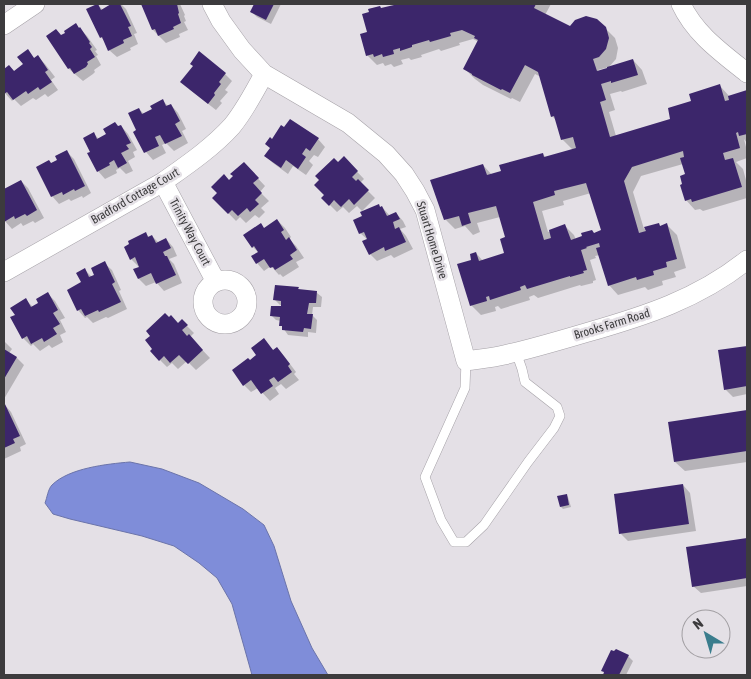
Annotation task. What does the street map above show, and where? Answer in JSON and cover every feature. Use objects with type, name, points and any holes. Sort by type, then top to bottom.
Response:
[{"type":"street","points":[[4,25],[35,4]]},
{"type":"street","name":"Stuart Home Drive","points":[[212,4],[242,50],[264,74],[348,123],[386,154],[404,174],[425,210],[466,361]]},
{"type":"street","points":[[681,4],[698,32],[747,73]]},
{"type":"street","name":"Bradford Cottage Court","points":[[4,272],[163,182],[188,165],[232,125],[248,104],[264,74]]},
{"type":"street","name":"Trinity Way Court","points":[[163,182],[216,282]]},
{"type":"street","name":"Brooks Farm Road","points":[[466,361],[516,352],[642,316],[682,301],[747,260]]},
{"type":"lane","points":[[466,361],[465,388],[425,477],[441,520],[454,542],[466,542],[484,525],[554,428],[560,416],[557,408],[525,382],[516,352]]},
{"type":"water","points":[[130,462],[162,469],[199,483],[243,509],[264,525],[274,546],[291,601],[312,648],[328,675],[252,675],[232,604],[217,578],[199,563],[174,546],[53,514],[45,503],[52,485],[59,479],[89,468]]},
{"type":"building","points":[[97,4],[101,10],[111,4],[120,4],[131,26],[128,27],[132,36],[123,40],[124,43],[108,51],[86,9]]},
{"type":"building","points":[[141,4],[177,4],[181,23],[173,27],[174,29],[158,36],[155,29],[152,30]]},
{"type":"building","points":[[254,4],[274,4],[266,20],[250,12]]},
{"type":"building","points":[[536,4],[534,8],[570,26],[575,20],[586,16],[597,19],[606,27],[609,38],[606,49],[599,57],[593,59],[597,71],[633,59],[638,75],[601,84],[606,100],[600,102],[610,137],[670,119],[668,108],[691,101],[689,94],[720,84],[725,101],[729,100],[728,96],[747,90],[747,134],[739,136],[738,132],[736,133],[740,148],[723,153],[725,160],[733,158],[742,187],[692,202],[691,199],[685,201],[680,185],[682,184],[680,176],[685,174],[680,158],[684,157],[683,151],[632,167],[624,181],[639,233],[646,231],[644,227],[659,223],[660,226],[667,223],[677,259],[666,262],[667,267],[653,271],[654,275],[637,280],[636,277],[608,286],[596,248],[600,247],[599,243],[581,250],[587,270],[583,271],[584,273],[527,289],[525,285],[520,287],[521,290],[490,300],[489,296],[486,297],[487,301],[470,306],[457,264],[471,260],[470,254],[476,252],[479,261],[504,253],[500,239],[505,237],[496,206],[468,213],[471,223],[462,226],[459,216],[444,220],[430,180],[483,164],[487,175],[501,171],[499,165],[543,153],[544,157],[576,148],[573,137],[561,140],[554,116],[551,117],[538,72],[525,65],[510,93],[463,69],[478,40],[474,38],[475,36],[462,30],[450,33],[451,36],[412,45],[412,47],[400,51],[400,48],[393,50],[394,54],[383,57],[382,54],[374,57],[373,54],[366,56],[360,34],[367,32],[362,14],[369,12],[368,9],[394,5]],"holes":[[[586,183],[601,230],[594,233],[592,230],[581,233],[582,236],[571,240],[565,224],[549,230],[551,238],[544,240],[533,202],[555,195],[554,191]]]},
{"type":"building","points":[[76,23],[90,42],[92,47],[90,49],[95,57],[87,62],[86,67],[74,74],[70,68],[68,69],[46,36],[56,29],[61,35]]},
{"type":"building","points":[[28,49],[34,58],[38,55],[48,70],[45,72],[52,82],[40,90],[38,87],[28,94],[26,91],[13,100],[7,92],[4,94],[4,69],[9,65],[14,71],[23,64],[17,57]]},
{"type":"building","points":[[199,51],[226,73],[219,82],[221,84],[214,93],[215,95],[208,104],[180,82],[193,66],[190,64]]},
{"type":"building","points":[[163,99],[166,106],[171,104],[180,121],[175,124],[182,136],[165,144],[160,135],[155,137],[159,146],[144,153],[133,132],[136,130],[128,113],[139,108],[142,114],[152,109],[150,106]]},
{"type":"building","points":[[290,119],[319,138],[310,151],[306,148],[302,154],[306,157],[298,169],[286,160],[281,168],[264,156],[270,148],[265,144],[270,137],[272,139],[281,125],[284,127]]},
{"type":"building","points":[[115,122],[118,126],[121,125],[131,143],[126,145],[129,149],[121,153],[127,163],[118,168],[114,160],[109,163],[110,165],[97,172],[87,153],[90,152],[83,138],[94,132],[97,139],[106,134],[103,129]]},
{"type":"building","points":[[67,150],[85,186],[63,195],[62,192],[51,197],[36,167],[49,160],[51,163],[57,160],[55,156]]},
{"type":"building","points":[[344,156],[358,171],[352,177],[356,181],[358,179],[369,190],[354,205],[349,199],[341,207],[334,200],[329,206],[321,198],[324,195],[314,185],[319,180],[315,176],[334,158],[338,162]]},
{"type":"building","points":[[244,162],[259,178],[253,183],[262,193],[255,200],[259,204],[250,212],[247,208],[238,216],[232,210],[228,214],[212,198],[217,193],[211,187],[224,174],[229,180],[233,176],[230,174]]},
{"type":"building","points":[[21,180],[37,210],[27,216],[25,214],[15,219],[14,216],[4,222],[4,189]]},
{"type":"building","points":[[379,204],[387,216],[396,212],[400,219],[393,222],[395,229],[399,227],[406,242],[385,251],[384,247],[369,255],[362,241],[367,239],[364,232],[359,234],[353,220],[362,216],[360,212]]},
{"type":"building","points":[[277,219],[284,230],[281,232],[286,240],[289,237],[297,250],[290,255],[293,259],[275,270],[273,267],[270,268],[264,259],[256,264],[251,256],[258,252],[254,246],[252,248],[243,235],[261,223],[264,228]]},
{"type":"building","points":[[146,232],[148,237],[152,235],[156,243],[166,238],[171,248],[163,252],[167,256],[176,275],[156,284],[151,273],[138,279],[133,269],[139,267],[135,257],[130,260],[124,247],[129,244],[128,241]]},
{"type":"building","points":[[105,261],[115,282],[112,284],[121,302],[85,316],[81,309],[77,311],[67,290],[81,282],[76,273],[85,268],[89,277],[94,275],[91,268]]},
{"type":"building","points":[[275,285],[317,291],[316,303],[309,303],[307,314],[313,314],[311,329],[304,328],[303,332],[282,330],[282,326],[279,326],[280,317],[270,316],[271,306],[281,306],[281,301],[273,300]]},
{"type":"building","points":[[48,292],[58,310],[53,313],[60,324],[53,328],[57,334],[44,342],[42,338],[31,344],[27,336],[22,339],[10,317],[15,315],[10,308],[26,298],[31,307],[38,303],[36,299]]},
{"type":"building","points":[[165,313],[169,317],[171,315],[178,323],[182,319],[188,325],[182,330],[187,336],[189,334],[203,350],[188,364],[179,355],[170,363],[164,356],[159,361],[150,351],[152,349],[145,340],[150,336],[146,331]]},
{"type":"building","points":[[264,338],[273,350],[277,347],[290,364],[288,366],[292,372],[278,382],[274,377],[269,380],[273,386],[261,394],[251,380],[243,386],[232,370],[248,358],[250,360],[256,355],[251,348]]},
{"type":"building","points":[[747,346],[747,386],[724,390],[718,350]]},
{"type":"building","points":[[4,349],[17,357],[4,379]]},
{"type":"building","points":[[4,402],[20,436],[13,439],[15,443],[4,448]]},
{"type":"building","points":[[747,410],[747,451],[674,462],[668,422]]},
{"type":"building","points":[[683,484],[689,524],[619,534],[614,494]]},
{"type":"building","points":[[567,494],[569,505],[560,507],[557,496]]},
{"type":"building","points":[[747,538],[747,578],[692,587],[686,547]]},
{"type":"building","points":[[616,649],[629,655],[619,675],[603,675],[604,672],[601,671],[611,650],[614,651]]}]
